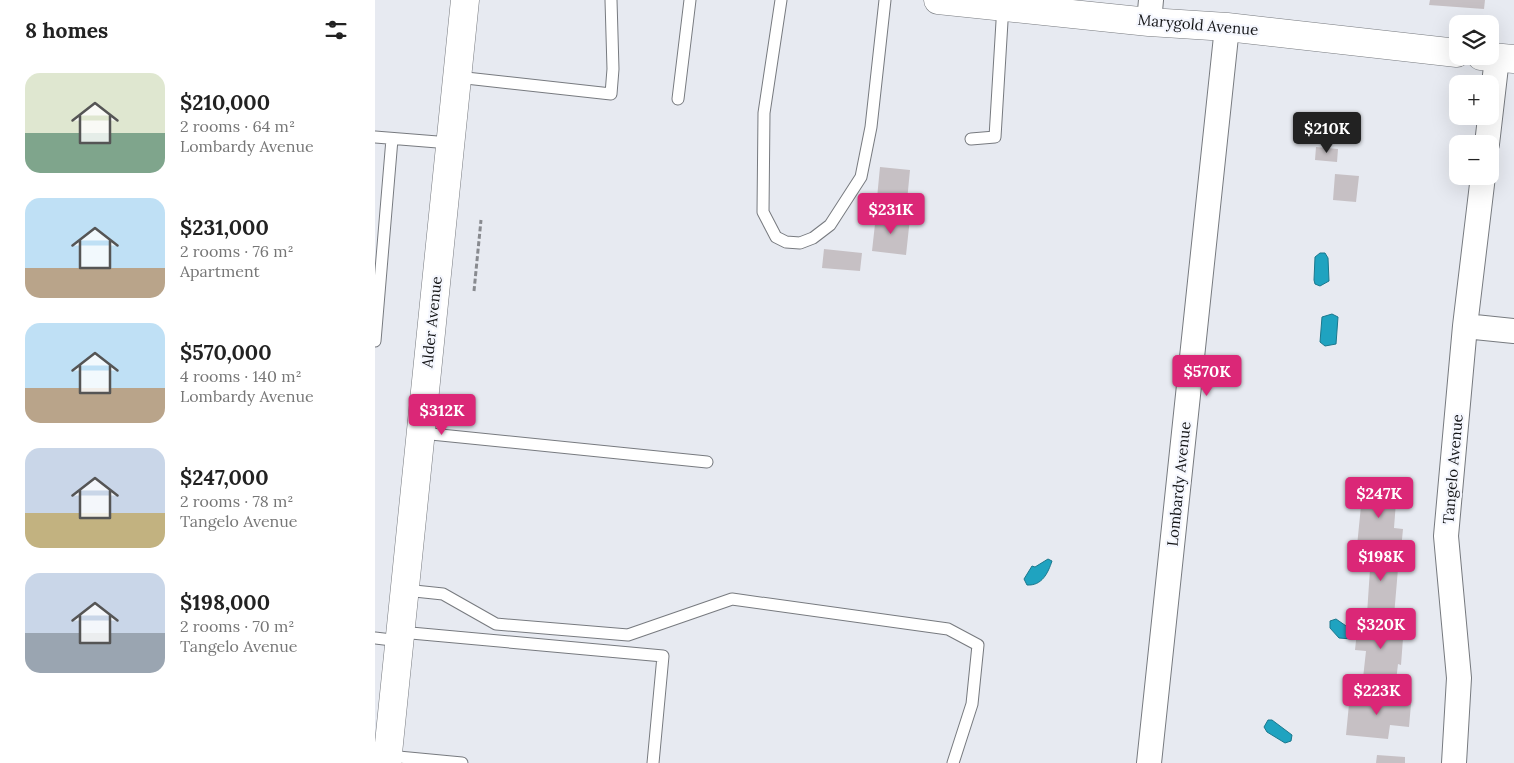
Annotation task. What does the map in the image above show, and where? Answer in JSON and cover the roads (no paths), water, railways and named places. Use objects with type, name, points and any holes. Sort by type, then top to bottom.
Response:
[{"type":"main road","name":"Alder Avenue","points":[[388,759],[392,637],[405,590],[465,0]]},
{"type":"main road","name":"Marygold Avenue","points":[[938,0],[1150,11],[1227,27],[1449,53]]},
{"type":"street","name":"Lombardy Avenue","points":[[1149,763],[1227,27]]},
{"type":"street","points":[[1488,135],[1496,65]]},
{"type":"street","name":"Tangelo Avenue","points":[[1454,763],[1459,678],[1447,536],[1465,326],[1482,185]]},
{"type":"street","points":[[1465,326],[1514,331]]},
{"type":"lane","points":[[457,77],[611,94],[613,69],[611,0]]},
{"type":"lane","points":[[678,99],[690,0]]},
{"type":"lane","points":[[781,0],[764,120],[763,212],[776,237],[786,242],[800,243],[813,238],[830,225],[861,177],[871,127],[885,0]]},
{"type":"lane","points":[[971,139],[995,137],[1003,3]]},
{"type":"lane","points":[[375,137],[450,143]]},
{"type":"lane","points":[[375,341],[392,139]]},
{"type":"lane","points":[[421,433],[707,462]]},
{"type":"lane","points":[[405,590],[443,594],[496,624],[628,635],[733,599],[948,629],[978,645],[972,704],[953,763]]},
{"type":"lane","points":[[392,637],[663,656],[653,763]]},
{"type":"lane","points":[[388,759],[462,763]]},
{"type":"water","points":[[1320,253],[1325,253],[1328,258],[1329,281],[1320,286],[1315,284],[1314,280],[1315,257]]},
{"type":"water","points":[[1332,314],[1338,317],[1336,344],[1325,346],[1320,342],[1322,317]]},
{"type":"water","points":[[1048,559],[1052,561],[1044,578],[1037,583],[1027,585],[1024,579],[1032,566],[1035,567]]},
{"type":"water","points":[[1336,619],[1352,630],[1352,639],[1339,638],[1330,628],[1330,621]]},
{"type":"water","points":[[1268,720],[1272,720],[1292,735],[1291,741],[1285,743],[1267,732],[1264,727]]}]
